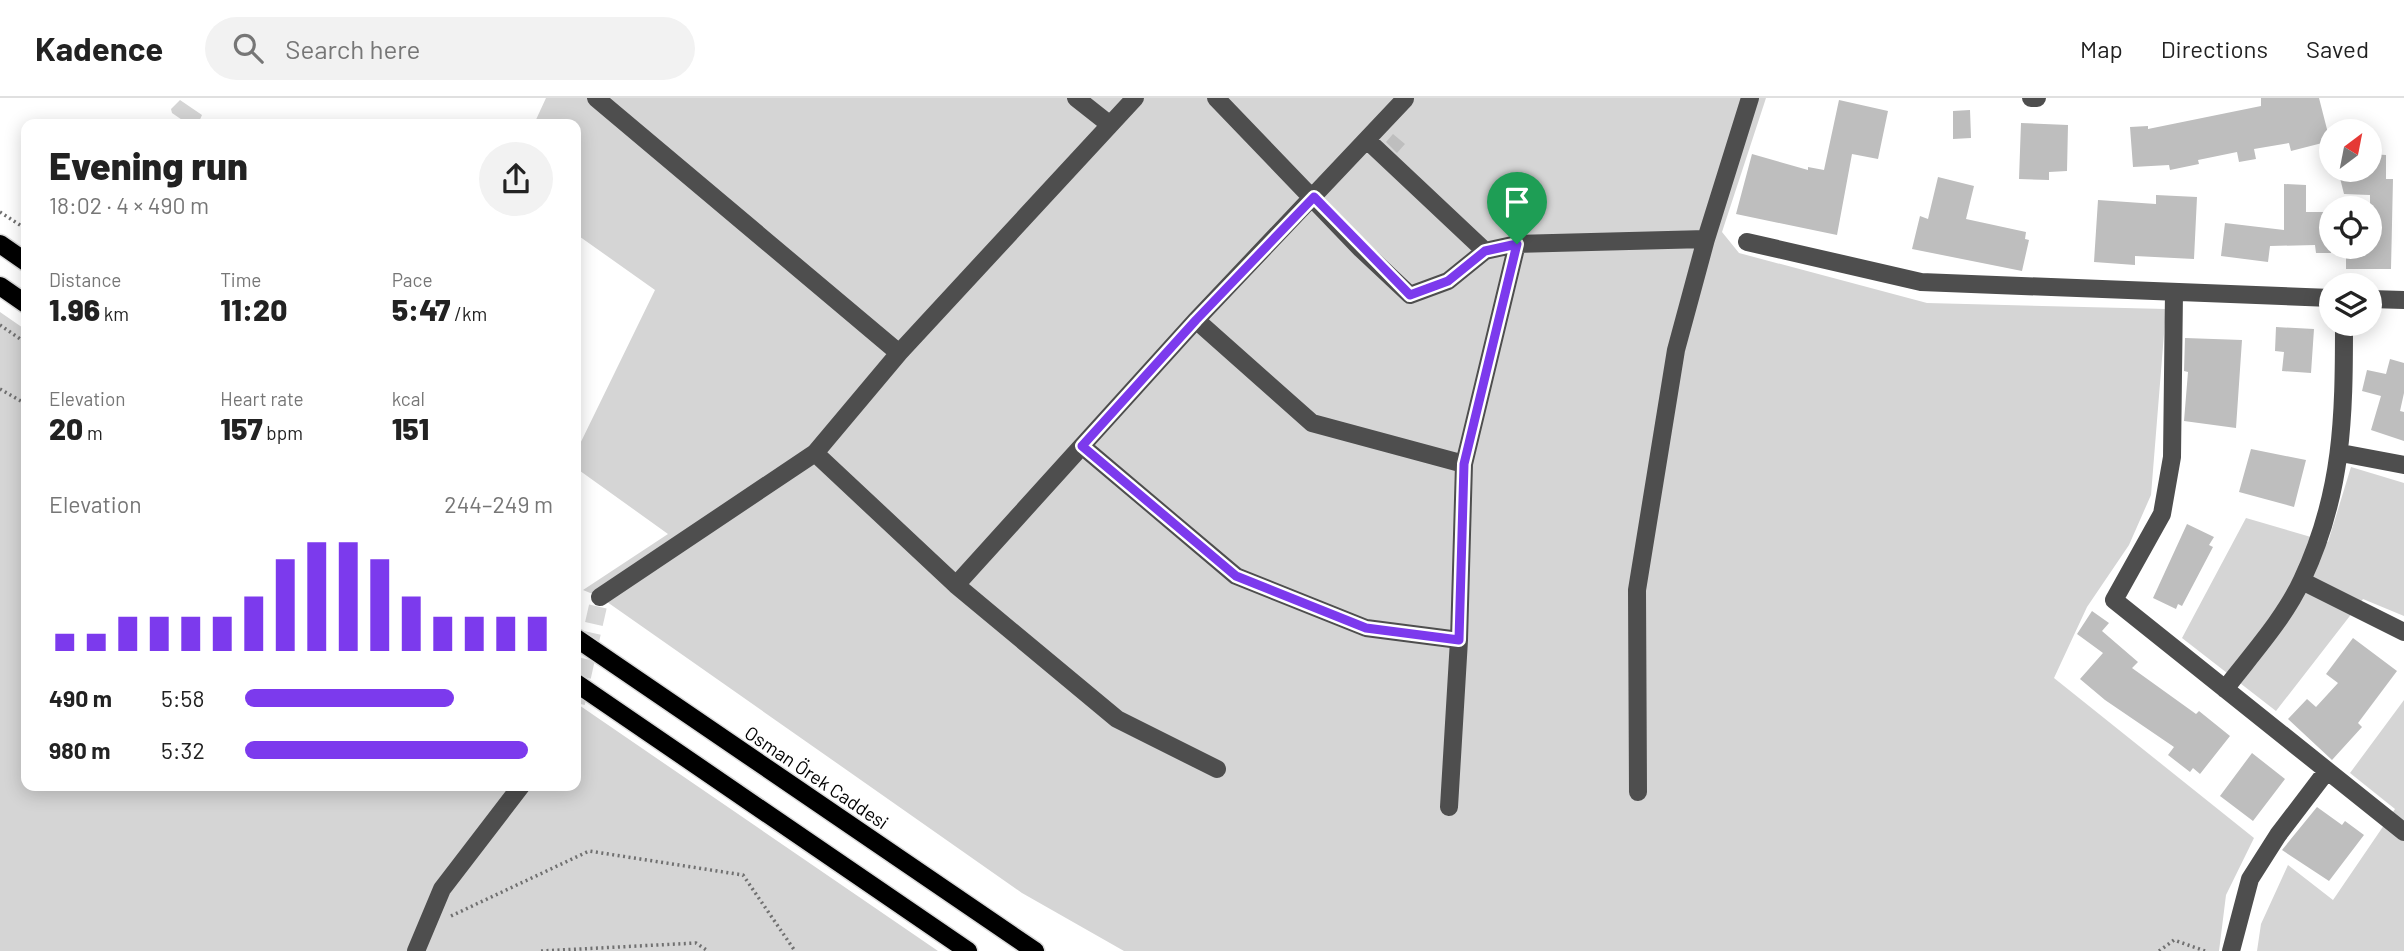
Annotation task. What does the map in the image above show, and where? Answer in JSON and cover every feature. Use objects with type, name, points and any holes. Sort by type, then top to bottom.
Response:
[{"type":"main road","points":[[0,244],[21,259]]},
{"type":"main road","points":[[0,286],[21,301]]},
{"type":"main road","name":"Osman Örek Caddesi","points":[[581,641],[1034,951]]},
{"type":"main road","points":[[581,686],[968,951]]},
{"type":"street","points":[[596,98],[899,353]]},
{"type":"street","points":[[1076,98],[1110,124]]},
{"type":"street","points":[[600,597],[815,453],[899,353],[1135,98]]},
{"type":"street","points":[[1216,98],[1410,295],[1448,281],[1485,251],[1517,244],[1706,239]]},
{"type":"street","points":[[1638,792],[1637,590],[1676,350],[1706,239],[1750,98]]},
{"type":"street","points":[[2031,98],[2038,98]]},
{"type":"street","points":[[956,585],[1196,320],[1405,99]]},
{"type":"street","points":[[1367,140],[1485,251]]},
{"type":"street","points":[[1747,242],[1921,282],[2319,298]]},
{"type":"street","points":[[1448,807],[1459,640],[1464,464],[1517,244]]},
{"type":"street","points":[[2174,292],[2172,457],[2162,514],[2114,600],[2404,832]]},
{"type":"street","points":[[2382,299],[2404,300]]},
{"type":"street","points":[[1196,320],[1312,423],[1464,464]]},
{"type":"street","points":[[2225,689],[2264,639],[2302,581],[2333,490],[2341,453],[2344,336]]},
{"type":"street","points":[[1082,446],[1236,576],[1366,628],[1459,640]]},
{"type":"street","points":[[815,453],[956,585],[1117,719],[1217,769]]},
{"type":"street","points":[[2341,453],[2404,465]]},
{"type":"street","points":[[2302,581],[2404,632]]},
{"type":"street","points":[[2231,951],[2250,879],[2278,835],[2326,772]]},
{"type":"street","points":[[416,951],[442,889],[517,791]]},
{"type":"path","points":[[0,212],[21,226]]},
{"type":"path","points":[[0,325],[21,340]]},
{"type":"path","points":[[0,390],[21,401]]},
{"type":"path","points":[[425,929],[589,851],[743,875],[794,951]]},
{"type":"path","points":[[2159,951],[2174,940],[2206,951]]},
{"type":"path","points":[[541,951],[696,943],[708,951]]},
{"type":"shaded area","points":[[546,98],[1766,98],[1722,232],[1739,253],[1927,303],[2166,309],[2151,495],[2129,545],[2087,607],[2054,678],[2254,838],[2226,895],[2219,951],[1124,951],[1022,893],[600,597],[583,590],[668,534],[581,472],[581,442],[655,290],[581,238],[581,119],[536,119]]},
{"type":"shaded area","points":[[180,100],[202,115],[200,119],[181,119],[171,109]]},
{"type":"shaded area","points":[[0,312],[21,327],[21,791],[581,791],[581,706],[938,951],[0,951]]},
{"type":"shaded area","points":[[2351,467],[2404,483],[2404,616],[2363,599],[2276,711],[2182,638],[2246,518],[2328,542]]},
{"type":"shaded area","points":[[2404,700],[2404,951],[2257,951],[2261,924],[2288,865],[2333,900],[2395,809],[2350,773]]},
{"type":"building","points":[[2261,98],[2319,98],[2324,119],[2319,119],[2319,144],[2291,151],[2289,143],[2254,149],[2256,159],[2239,162],[2237,152],[2198,160],[2199,164],[2170,170],[2169,165],[2133,167],[2130,127],[2148,126],[2148,129],[2261,106]]},
{"type":"building","points":[[1839,100],[1888,111],[1878,159],[1852,154],[1837,235],[1736,214],[1752,154],[1808,170],[1808,167],[1824,170]]},
{"type":"building","points":[[1970,110],[1971,138],[1953,139],[1953,111]]},
{"type":"building","points":[[2021,123],[2068,125],[2067,171],[2049,172],[2049,180],[2019,179]]},
{"type":"building","points":[[1393,134],[1405,144],[1397,153],[1386,142]]},
{"type":"building","points":[[2382,155],[2386,155],[2386,179],[2393,179],[2391,269],[2346,269],[2346,259],[2382,259],[2382,196],[2344,194],[2341,182],[2382,182]]},
{"type":"building","points":[[1938,177],[1974,186],[1966,219],[2026,232],[2025,239],[2029,240],[2022,271],[1912,249],[1920,216],[1928,219]]},
{"type":"building","points":[[2284,184],[2306,185],[2306,212],[2319,212],[2319,253],[2316,253],[2315,245],[2270,246],[2268,262],[2221,256],[2225,223],[2284,230]]},
{"type":"building","points":[[2156,195],[2197,197],[2194,259],[2135,256],[2135,265],[2094,262],[2098,200],[2156,204]]},
{"type":"building","points":[[2276,327],[2314,329],[2311,373],[2282,371],[2284,352],[2275,351]]},
{"type":"building","points":[[2185,338],[2242,340],[2236,428],[2184,421],[2188,372],[2184,371]]},
{"type":"building","points":[[2390,359],[2404,363],[2404,393],[2400,411],[2404,412],[2404,441],[2371,430],[2381,396],[2362,391],[2367,370],[2386,374]]},
{"type":"building","points":[[2251,449],[2306,460],[2294,507],[2239,492]]},
{"type":"building","points":[[2187,524],[2214,537],[2209,545],[2213,547],[2182,606],[2178,604],[2176,609],[2153,598]]},
{"type":"building","points":[[2092,611],[2109,623],[2102,631],[2138,662],[2132,668],[2196,714],[2199,711],[2230,736],[2200,774],[2193,768],[2190,772],[2168,755],[2174,747],[2105,700],[2080,679],[2103,653],[2077,634]]},
{"type":"building","points":[[2353,638],[2397,671],[2358,723],[2362,727],[2332,760],[2288,719],[2307,699],[2316,707],[2338,683],[2326,674]]},
{"type":"building","points":[[2252,753],[2285,779],[2253,821],[2220,796]]},
{"type":"building","points":[[2317,807],[2342,825],[2345,821],[2364,835],[2329,881],[2282,850]]},
{"type":"tunnel","points":[[581,681],[600,597]]},
{"type":"route","points":[[1314,197],[1410,295],[1448,281],[1485,251],[1517,244],[1464,464],[1459,640],[1366,628],[1236,576],[1082,446],[1196,320],[1314,197]]}]
